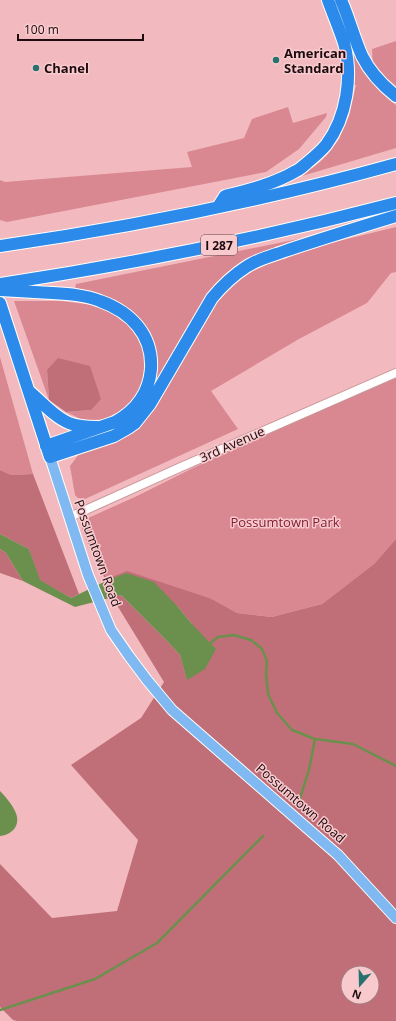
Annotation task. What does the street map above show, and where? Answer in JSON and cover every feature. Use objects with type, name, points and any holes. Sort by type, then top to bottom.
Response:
[{"type":"highway","points":[[218,207],[225,196],[262,186],[297,171],[315,156],[326,144],[336,128],[344,110],[348,72],[344,44],[328,0]]},
{"type":"highway","points":[[341,0],[362,55],[369,68],[378,80],[396,96]]},
{"type":"highway","points":[[0,246],[84,233],[218,207],[292,191],[396,164]]},
{"type":"highway","name":"I 287","points":[[0,284],[209,247],[396,203]]},
{"type":"highway","points":[[48,452],[114,436],[135,423],[153,399],[212,298],[222,286],[247,266],[310,242],[396,216]]},
{"type":"highway","points":[[0,290],[42,292],[100,300],[112,306],[132,320],[143,334],[148,345],[151,360],[150,379],[141,399],[133,409],[124,417],[115,422],[48,452]]},
{"type":"highway","name":"Possumtown Road","points":[[0,304],[48,452]]},
{"type":"highway","points":[[29,391],[53,413],[70,424],[103,427]]},
{"type":"main road","name":"Possumtown Road","points":[[48,452],[88,575],[111,630],[129,656],[172,710],[338,855],[396,918]]},
{"type":"street","name":"3rd Avenue","points":[[70,517],[396,373]]},
{"type":"green space","points":[[396,41],[396,86],[373,67],[372,49]]},
{"type":"green space","points":[[351,50],[376,87],[396,105],[396,148],[302,176],[328,154],[339,139],[349,116],[356,85],[352,85]]},
{"type":"green space","points":[[288,107],[293,123],[327,113],[326,117],[299,149],[266,172],[7,222],[0,220],[0,180],[5,182],[192,167],[187,152],[244,138],[252,119]]},
{"type":"green space","points":[[396,227],[396,272],[391,273],[367,303],[299,339],[211,391],[238,429],[85,499],[78,498],[75,495],[70,466],[79,454],[131,433],[211,309],[225,292],[241,277],[298,251]]},
{"type":"green space","points":[[308,237],[241,266],[157,382],[154,381],[146,330],[75,289],[76,284]]},
{"type":"green space","points":[[14,301],[62,301],[100,306],[127,324],[139,338],[144,353],[145,373],[140,389],[132,401],[123,410],[104,419],[85,421],[66,412],[91,410],[47,370],[49,400]]},
{"type":"green space","points":[[0,357],[33,474],[11,475],[0,470]]},
{"type":"green space","name":"Possumtown Park","points":[[396,377],[396,539],[374,564],[322,604],[272,617],[237,613],[212,599],[107,579],[104,575],[82,529],[82,524],[88,518],[137,496],[195,467]]},
{"type":"shaded area","points":[[58,358],[90,366],[101,399],[91,410],[66,412],[49,400],[47,370]]},
{"type":"shaded area","points":[[0,470],[11,475],[33,474],[79,594],[71,598],[39,580],[29,549],[0,534]]},
{"type":"shaded area","points":[[0,534],[29,549],[40,580],[71,598],[126,573],[154,582],[216,649],[205,669],[187,680],[180,655],[121,595],[75,607],[23,581],[6,553],[0,549]]},
{"type":"shaded area","points":[[396,539],[396,1021],[13,1020],[0,1007],[0,864],[52,918],[117,911],[138,840],[71,765],[141,718],[164,682],[112,597],[121,595],[180,655],[187,679],[192,624],[178,607],[126,573],[106,581],[88,542],[107,579],[127,571],[212,599],[237,613],[272,617],[322,604],[374,564]]},
{"type":"shaded area","points":[[0,549],[6,553],[23,581],[0,573]]},
{"type":"shaded area","points":[[0,791],[13,807],[17,817],[17,824],[13,830],[0,836]]},
{"type":"waterway","points":[[208,645],[218,637],[234,635],[251,640],[262,649],[267,661],[266,673],[268,694],[277,713],[292,730],[315,739],[353,744],[396,766]]},
{"type":"waterway","points":[[300,798],[309,770],[315,739]]},
{"type":"waterway","points":[[0,1010],[95,979],[157,943],[263,836]]},
{"type":"place","name":"American Standard","points":[[276,60]]},
{"type":"place","name":"Chanel","points":[[36,68]]}]
